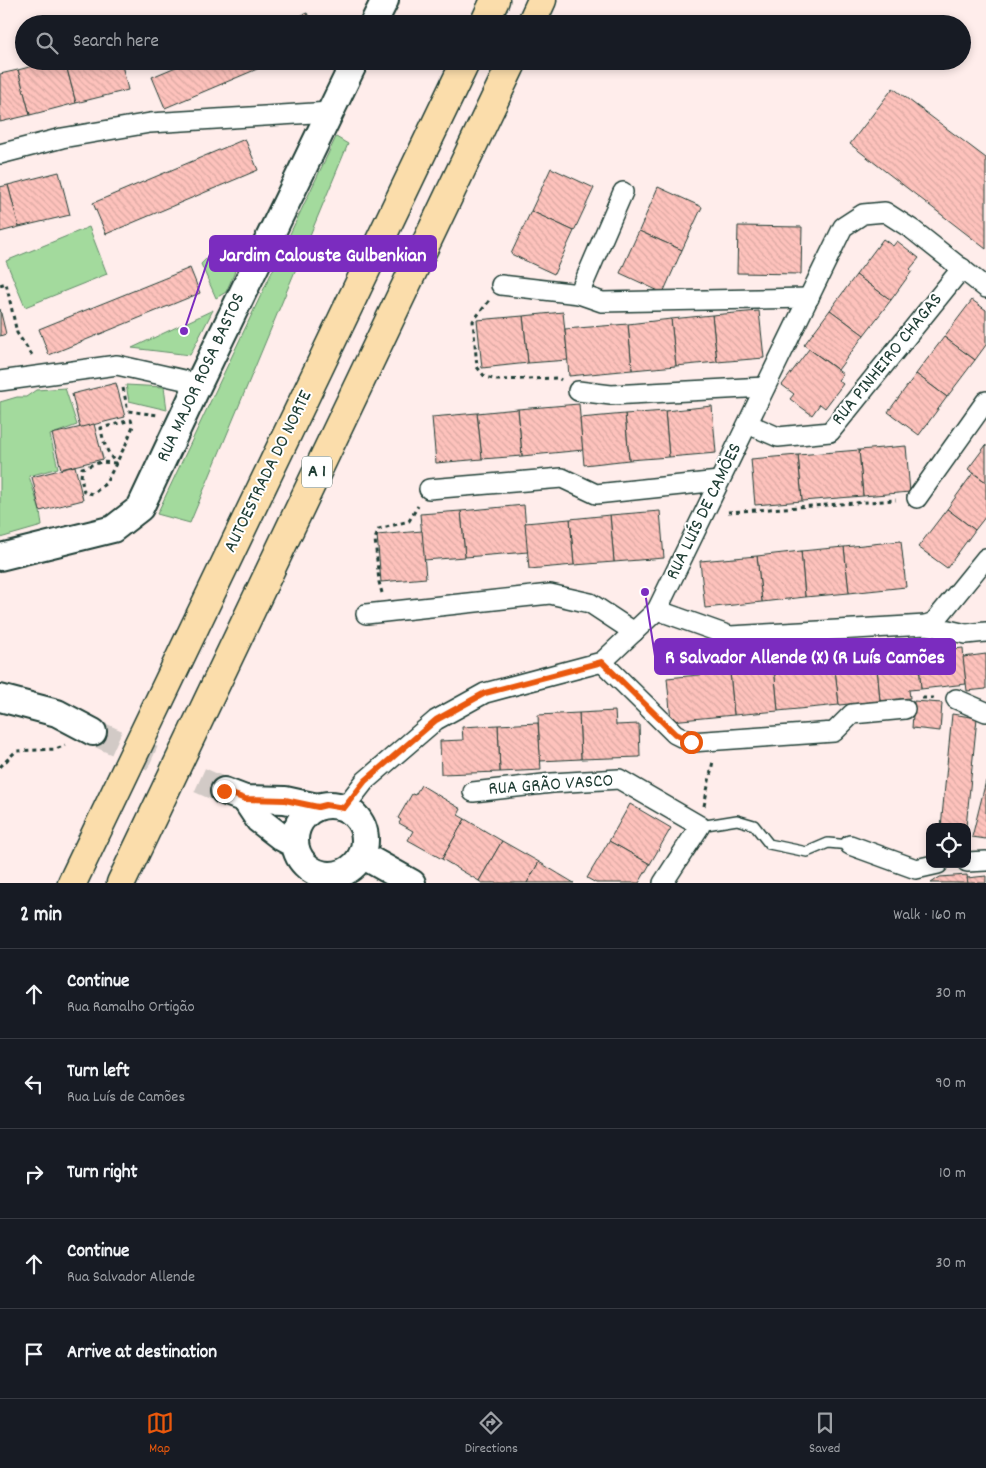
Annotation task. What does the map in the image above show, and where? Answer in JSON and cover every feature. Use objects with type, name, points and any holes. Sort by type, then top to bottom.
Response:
[{"type":"highway","points":[[488,15],[495,0]]},
{"type":"highway","points":[[535,15],[542,0]]},
{"type":"highway","name":"AUTOESTRADA DO NORTE","points":[[72,883],[462,70]]},
{"type":"highway","name":"A 1","points":[[121,883],[509,70]]},
{"type":"street","points":[[378,15],[385,0]]},
{"type":"street","name":"RUA MAJOR ROSA BASTOS","points":[[0,557],[113,529],[140,508],[351,70]]},
{"type":"street","points":[[0,154],[62,138],[150,123],[330,112]]},
{"type":"street","points":[[579,294],[623,192]]},
{"type":"street","name":"RUA LUÍS DE CAMÕES","points":[[344,808],[365,781],[436,720],[485,693],[602,662],[657,610],[844,227],[863,214],[886,212],[913,230],[986,288]]},
{"type":"street","name":"RUA PINHEIRO CHAGAS","points":[[748,424],[778,437],[830,432],[962,268]]},
{"type":"street","points":[[501,285],[579,294],[602,302],[809,298]]},
{"type":"street","points":[[0,381],[47,376],[117,364],[184,380],[196,389]]},
{"type":"street","points":[[578,391],[611,396],[765,387]]},
{"type":"street","points":[[917,498],[986,401]]},
{"type":"street","points":[[429,489],[562,478],[596,494],[719,481]]},
{"type":"street","points":[[926,625],[934,622],[986,558]]},
{"type":"street","points":[[366,614],[550,594],[590,603],[634,632]]},
{"type":"street","points":[[657,610],[730,636],[926,625],[966,634],[986,632]]},
{"type":"street","points":[[602,662],[675,734],[691,742],[834,732],[852,714],[905,709]]},
{"type":"street","points":[[0,698],[57,713],[93,732]]},
{"type":"street","points":[[956,699],[986,712]]},
{"type":"street","name":"RUA GRÃO VASCO","points":[[472,792],[552,782],[620,779],[700,826]]},
{"type":"street","points":[[294,844],[281,837],[259,820],[235,795],[285,800],[318,807]]},
{"type":"street","points":[[326,805],[344,808],[354,814],[361,823],[365,833],[362,855],[350,870],[321,879],[303,864],[297,854],[294,844],[295,835],[302,818],[318,807],[326,805]]},
{"type":"street","points":[[663,883],[700,826]]},
{"type":"street","points":[[850,845],[916,869],[926,867]]},
{"type":"street","points":[[362,855],[412,883]]},
{"type":"street","points":[[971,862],[986,861]]},
{"type":"lane","points":[[700,826],[737,820],[754,825],[769,844],[807,852],[828,843],[850,845]]},
{"type":"path","points":[[0,285],[6,283],[17,333],[47,376]]},
{"type":"path","points":[[501,285],[473,321],[477,367],[485,377],[497,380],[558,378],[578,391]]},
{"type":"path","points":[[116,463],[101,462],[82,468],[81,477],[84,492],[93,494],[106,483],[126,444],[133,426],[117,364]]},
{"type":"path","points":[[128,411],[157,414],[180,423]]},
{"type":"path","points":[[116,463],[108,454],[102,439],[101,428],[131,420]]},
{"type":"path","points":[[379,582],[375,539],[380,529],[409,521],[429,489]]},
{"type":"path","points":[[704,513],[917,498]]},
{"type":"path","points":[[905,709],[912,699],[956,699]]},
{"type":"path","points":[[0,767],[16,751],[56,748],[93,732]]},
{"type":"path","points":[[700,826],[718,740]]},
{"type":"green space","points":[[336,137],[348,144],[190,523],[157,514]]},
{"type":"green space","points":[[89,227],[107,274],[25,307],[6,261]]},
{"type":"green space","points":[[233,253],[238,259],[234,274],[226,292],[216,298],[201,264],[207,258]]},
{"type":"green space","points":[[213,310],[190,355],[132,348]]},
{"type":"green space","points":[[126,385],[164,387],[167,410],[129,401]]},
{"type":"green space","points":[[65,388],[77,425],[50,435],[58,468],[29,476],[40,511],[42,526],[0,538],[0,402],[17,397],[26,397],[36,390]]},
{"type":"building","points":[[18,70],[67,70],[76,103],[30,115]]},
{"type":"building","points":[[18,70],[30,115],[0,122],[0,74]]},
{"type":"building","points":[[67,70],[123,70],[128,90],[76,103]]},
{"type":"building","points":[[169,70],[255,70],[165,108],[152,77]]},
{"type":"building","points":[[893,88],[986,158],[986,249],[850,144]]},
{"type":"building","points":[[245,139],[258,170],[106,234],[93,203]]},
{"type":"building","points":[[551,168],[594,188],[574,231],[531,211]]},
{"type":"building","points":[[59,172],[70,215],[19,227],[8,185]]},
{"type":"building","points":[[8,185],[19,227],[0,232],[0,187]]},
{"type":"building","points":[[658,187],[702,207],[682,250],[639,231]]},
{"type":"building","points":[[531,211],[574,231],[554,274],[511,254]]},
{"type":"building","points":[[738,226],[802,227],[801,274],[737,273]]},
{"type":"building","points":[[639,231],[682,250],[663,293],[620,273]]},
{"type":"building","points":[[883,239],[893,246],[897,241],[919,258],[891,300],[856,275]]},
{"type":"building","points":[[190,268],[200,293],[49,355],[39,329]]},
{"type":"building","points":[[856,275],[891,300],[864,335],[830,310]]},
{"type":"building","points":[[972,300],[986,310],[986,345],[975,360],[944,337]]},
{"type":"building","points":[[0,309],[6,334],[0,336]]},
{"type":"building","points":[[830,310],[864,335],[838,370],[804,345]]},
{"type":"building","points":[[759,311],[764,358],[717,362],[712,315]]},
{"type":"building","points":[[563,312],[568,360],[528,363],[523,316]]},
{"type":"building","points":[[712,315],[717,362],[676,366],[671,319]]},
{"type":"building","points":[[523,316],[528,363],[482,368],[477,320]]},
{"type":"building","points":[[671,319],[676,366],[632,370],[628,324]]},
{"type":"building","points":[[628,324],[632,370],[569,376],[565,329]]},
{"type":"building","points":[[944,337],[975,360],[947,397],[916,374]]},
{"type":"building","points":[[809,349],[843,374],[838,380],[843,384],[825,408],[820,404],[812,415],[790,399],[794,394],[782,385]]},
{"type":"building","points":[[916,374],[947,397],[919,435],[888,412]]},
{"type":"building","points":[[116,383],[125,417],[80,428],[72,394]]},
{"type":"building","points":[[579,404],[583,450],[522,456],[518,409]]},
{"type":"building","points":[[712,406],[716,453],[669,457],[665,411]]},
{"type":"building","points":[[518,409],[522,456],[482,459],[477,413]]},
{"type":"building","points":[[665,411],[669,457],[629,460],[625,414]]},
{"type":"building","points":[[477,413],[482,459],[436,463],[432,417]]},
{"type":"building","points":[[625,414],[629,460],[584,465],[580,418]]},
{"type":"building","points":[[94,424],[103,459],[61,469],[52,434]]},
{"type":"building","points":[[986,445],[986,482],[968,469]]},
{"type":"building","points":[[906,446],[910,492],[863,496],[859,450]]},
{"type":"building","points":[[859,450],[863,496],[802,501],[798,455]]},
{"type":"building","points":[[798,455],[802,501],[755,505],[751,459]]},
{"type":"building","points":[[75,466],[83,500],[40,511],[32,477]]},
{"type":"building","points":[[973,473],[986,482],[986,516],[975,530],[947,509]]},
{"type":"building","points":[[524,505],[528,552],[465,557],[461,511]]},
{"type":"building","points":[[947,509],[975,530],[947,568],[918,547]]},
{"type":"building","points":[[461,511],[465,557],[424,560],[420,514]]},
{"type":"building","points":[[660,511],[664,558],[614,562],[610,515]]},
{"type":"building","points":[[610,515],[614,562],[574,565],[570,519]]},
{"type":"building","points":[[570,519],[574,565],[529,569],[525,523]]},
{"type":"building","points":[[422,531],[426,578],[381,582],[377,535]]},
{"type":"building","points":[[901,541],[906,587],[849,593],[844,547]]},
{"type":"building","points":[[844,547],[849,593],[805,597],[801,551]]},
{"type":"building","points":[[801,551],[805,597],[762,602],[757,556]]},
{"type":"building","points":[[757,556],[762,602],[705,608],[700,561]]},
{"type":"building","points":[[963,648],[966,684],[921,689],[918,653]]},
{"type":"building","points":[[918,653],[921,689],[909,690],[910,698],[880,701],[876,657]]},
{"type":"building","points":[[986,654],[986,689],[967,691],[963,657]]},
{"type":"building","points":[[876,657],[880,701],[839,705],[834,661]]},
{"type":"building","points":[[834,661],[839,705],[778,711],[774,667]]},
{"type":"building","points":[[774,667],[778,711],[734,715],[730,672]]},
{"type":"building","points":[[730,672],[734,715],[671,721],[667,678]]},
{"type":"building","points":[[914,701],[942,703],[940,731],[912,728]]},
{"type":"building","points":[[615,711],[616,725],[639,724],[640,757],[581,759],[579,713]]},
{"type":"building","points":[[579,713],[581,759],[540,761],[538,715]]},
{"type":"building","points":[[952,714],[977,718],[966,823],[941,823]]},
{"type":"building","points":[[538,723],[541,770],[500,772],[498,725]]},
{"type":"building","points":[[498,725],[500,772],[441,774],[440,741],[463,740],[462,727]]},
{"type":"building","points":[[986,781],[986,839],[972,837]]},
{"type":"building","points":[[421,785],[461,809],[458,815],[465,819],[442,859],[408,840],[413,831],[399,823],[401,820],[398,818],[412,794],[415,795]]},
{"type":"building","points":[[630,804],[671,828],[650,864],[609,841]]},
{"type":"building","points":[[465,819],[502,841],[479,881],[442,859]]},
{"type":"building","points":[[502,841],[539,862],[527,883],[482,883],[479,881]]},
{"type":"building","points":[[609,841],[650,864],[639,883],[596,883],[587,878]]},
{"type":"building","points":[[539,862],[574,883],[527,883]]},
{"type":"building","points":[[967,875],[968,883],[931,883],[940,877]]},
{"type":"building","points":[[986,876],[986,883],[968,883],[967,878]]},
{"type":"tunnel","points":[[93,732],[224,791]]},
{"type":"place","name":"Jardim Calouste Gulbenkian","points":[[184,331]]},
{"type":"place","name":"R Salvador Allende (X) (R Luís Camões","points":[[645,592]]},
{"type":"route","points":[[224,791],[245,799],[285,800],[318,807],[336,805],[344,808],[365,781],[436,720],[485,693],[602,662],[675,734],[691,742]]}]
